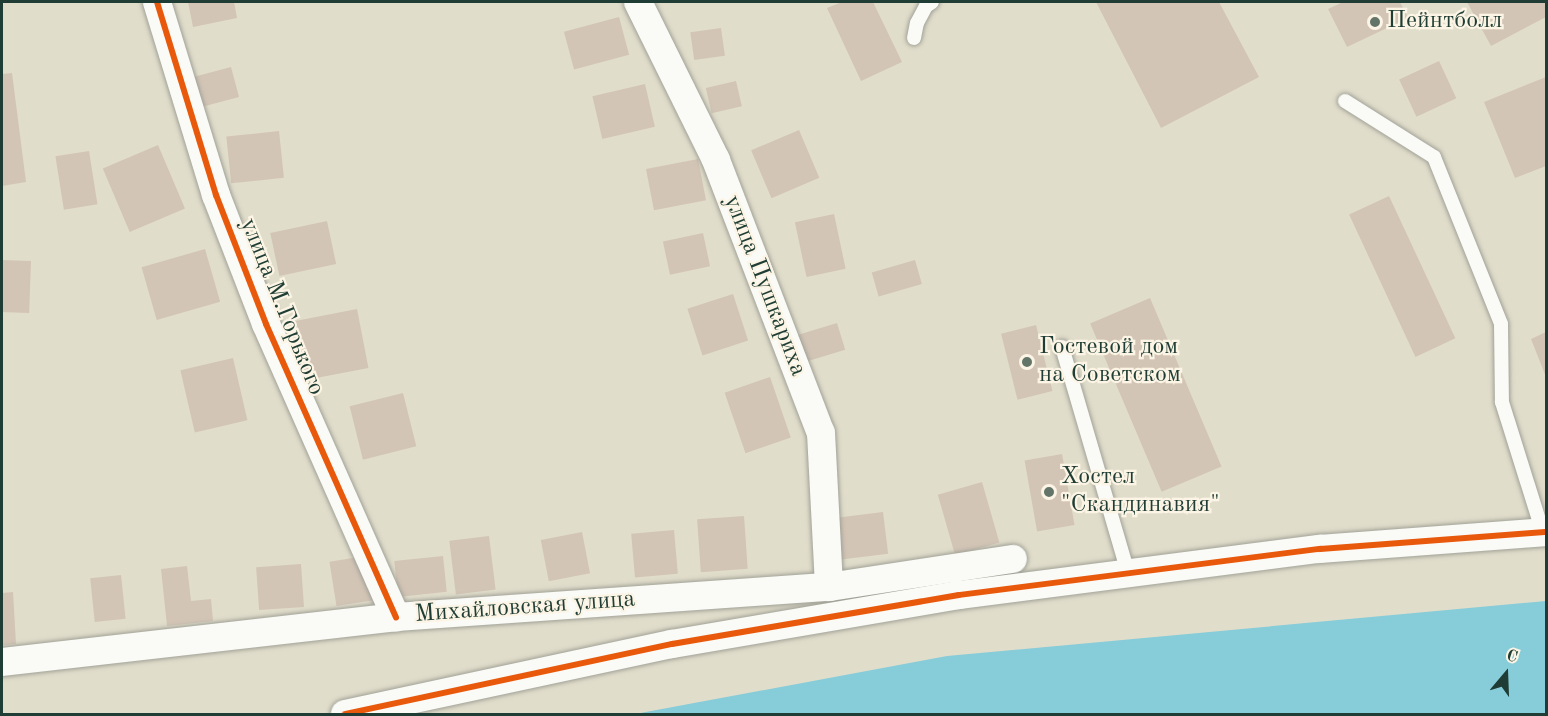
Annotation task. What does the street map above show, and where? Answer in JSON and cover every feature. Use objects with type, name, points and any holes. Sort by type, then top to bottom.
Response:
[{"type":"street","name":"улица М.Горького","points":[[157,2],[216,195],[253,292],[396,617]]},
{"type":"street","name":"улица Пушкариха","points":[[638,2],[716,160],[821,433],[830,587]]},
{"type":"street","points":[[345,714],[672,644],[959,595],[1320,549],[1545,533]]},
{"type":"street","name":"Михайловская улица","points":[[2,662],[396,617],[830,587],[1013,559]]},
{"type":"lane","points":[[914,38],[917,23],[926,6],[932,2]]},
{"type":"lane","points":[[1344,101],[1434,157],[1501,324],[1502,402],[1545,533]]},
{"type":"lane","points":[[1062,346],[1128,572]]},
{"type":"water","points":[[1546,601],[1546,714],[635,714],[947,656]]},
{"type":"building","points":[[188,2],[234,2],[237,18],[193,27]]},
{"type":"building","points":[[842,2],[873,2],[902,62],[861,81],[827,8]]},
{"type":"building","points":[[1096,2],[1219,2],[1259,77],[1161,128]]},
{"type":"building","points":[[1343,2],[1400,2],[1408,18],[1347,47],[1328,9]]},
{"type":"building","points":[[1467,2],[1546,2],[1546,17],[1491,46]]},
{"type":"building","points":[[619,17],[629,55],[574,69],[564,32]]},
{"type":"building","points":[[721,28],[725,56],[694,60],[690,32]]},
{"type":"building","points":[[1439,61],[1456,98],[1416,117],[1399,80]]},
{"type":"building","points":[[231,67],[239,97],[201,107],[193,77]]},
{"type":"building","points":[[12,73],[26,182],[2,186],[2,74]]},
{"type":"building","points":[[1546,77],[1546,166],[1515,178],[1484,102]]},
{"type":"building","points":[[736,81],[742,106],[712,113],[706,88]]},
{"type":"building","points":[[645,84],[655,127],[602,139],[592,96]]},
{"type":"building","points":[[799,130],[819,178],[771,198],[751,150]]},
{"type":"building","points":[[279,131],[284,178],[231,183],[226,137]]},
{"type":"building","points":[[158,145],[185,209],[130,232],[103,168]]},
{"type":"building","points":[[89,151],[97,204],[64,210],[55,156]]},
{"type":"building","points":[[698,159],[706,200],[654,210],[646,169]]},
{"type":"building","points":[[1389,196],[1455,338],[1415,357],[1349,215]]},
{"type":"building","points":[[834,214],[846,269],[807,277],[795,222]]},
{"type":"building","points":[[327,221],[336,264],[279,276],[270,233]]},
{"type":"building","points":[[703,233],[710,266],[670,275],[663,242]]},
{"type":"building","points":[[205,249],[220,302],[157,320],[142,267]]},
{"type":"building","points":[[2,260],[31,261],[29,313],[2,312]]},
{"type":"building","points":[[915,260],[922,284],[879,296],[872,272]]},
{"type":"building","points":[[733,294],[748,341],[702,355],[687,309]]},
{"type":"building","points":[[1150,298],[1222,466],[1162,492],[1090,323]]},
{"type":"building","points":[[357,309],[368,368],[302,381],[290,322]]},
{"type":"building","points":[[837,323],[845,350],[804,362],[796,336]]},
{"type":"building","name":"Гостевой дом на Советском","points":[[1036,325],[1052,391],[1018,400],[1001,334]]},
{"type":"building","points":[[1546,332],[1546,377],[1531,339]]},
{"type":"building","points":[[233,358],[247,420],[195,433],[180,370]]},
{"type":"building","points":[[770,377],[791,438],[745,453],[725,393]]},
{"type":"building","points":[[403,393],[416,446],[363,460],[350,406]]},
{"type":"building","name":"Хостел \"Скандинавия\"","points":[[1062,454],[1075,525],[1037,532],[1025,461]]},
{"type":"building","points":[[982,482],[999,543],[955,555],[938,495]]},
{"type":"building","points":[[883,512],[888,554],[841,559],[836,518]]},
{"type":"building","points":[[744,516],[748,569],[701,572],[697,519]]},
{"type":"building","points":[[674,530],[678,574],[635,578],[631,534]]},
{"type":"building","points":[[582,532],[590,573],[549,581],[541,540]]},
{"type":"building","points":[[489,536],[496,590],[456,594],[449,541]]},
{"type":"building","points":[[365,556],[372,600],[336,606],[329,562]]},
{"type":"building","points":[[443,556],[447,592],[398,597],[394,561]]},
{"type":"building","points":[[301,564],[304,607],[259,610],[256,567]]},
{"type":"building","points":[[187,566],[191,601],[211,599],[213,621],[167,626],[161,569]]},
{"type":"building","points":[[121,575],[126,619],[95,622],[90,578]]},
{"type":"building","points":[[13,592],[16,644],[2,645],[2,593]]},
{"type":"cycle path","points":[[157,2],[216,195],[266,324],[396,617]]},
{"type":"cycle path","points":[[345,714],[672,644],[959,595],[1320,549],[1546,532]]},
{"type":"place","name":"Пейнтболл","points":[[1375,22]]},
{"type":"place","name":"Гостевой дом на Советском","points":[[1027,362]]},
{"type":"place","name":"Хостел \"Скандинавия\"","points":[[1049,492]]}]
